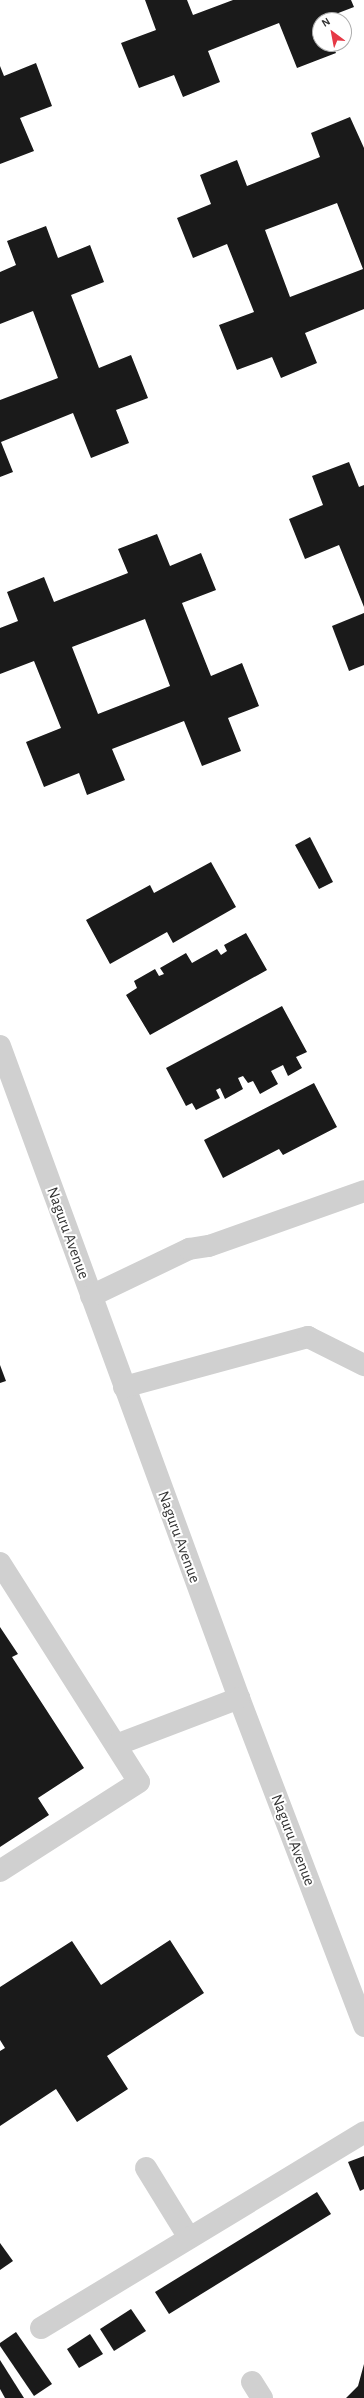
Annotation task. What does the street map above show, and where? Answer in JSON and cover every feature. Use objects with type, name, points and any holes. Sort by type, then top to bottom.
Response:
[{"type":"street","name":"Naguru Avenue","points":[[0,1046],[239,1698],[364,2026]]},
{"type":"street","points":[[91,1296],[188,1249],[209,1246],[364,1190]]},
{"type":"street","points":[[124,1387],[308,1337],[364,1365]]},
{"type":"street","points":[[0,1564],[139,1782],[0,1871]]},
{"type":"street","points":[[116,1745],[239,1698]]},
{"type":"street","points":[[41,2328],[364,2132]]},
{"type":"street","points":[[146,2168],[189,2238]]},
{"type":"building","points":[[145,0],[187,0],[193,15],[233,0],[351,0],[354,7],[341,12],[312,12],[312,52],[336,53],[297,68],[279,23],[208,51],[220,82],[183,97],[174,75],[139,88],[121,43],[156,30]]},
{"type":"building","points":[[36,63],[52,106],[20,118],[34,151],[0,164],[0,66],[4,76]]},
{"type":"building","points":[[350,117],[364,148],[364,309],[305,333],[317,363],[281,378],[272,357],[237,370],[219,325],[254,312],[227,244],[193,258],[177,218],[211,204],[200,175],[237,160],[247,186],[320,157],[311,133]],"holes":[[[337,203],[363,269],[290,297],[265,230]]]},
{"type":"building","points":[[46,226],[58,258],[90,245],[104,282],[71,295],[99,368],[131,355],[148,398],[116,410],[129,443],[91,458],[73,413],[1,442],[13,472],[0,477],[0,400],[58,378],[33,311],[0,324],[0,272],[16,265],[7,241]]},
{"type":"building","points":[[349,462],[359,487],[364,485],[364,607],[339,545],[305,559],[289,519],[323,505],[312,476]]},
{"type":"building","points":[[157,534],[170,566],[201,553],[216,590],[182,603],[211,676],[242,663],[259,706],[228,718],[241,751],[202,766],[184,721],[112,749],[125,780],[87,795],[79,773],[44,787],[26,742],[61,728],[34,661],[0,674],[0,628],[18,621],[7,592],[44,577],[54,602],[128,573],[118,549]],"holes":[[[145,619],[170,686],[98,714],[72,647]]]},
{"type":"building","points":[[364,613],[364,665],[349,671],[332,626]]},
{"type":"building","points":[[310,837],[333,882],[319,889],[295,845]]},
{"type":"building","points":[[211,862],[236,907],[173,943],[167,932],[110,964],[86,920],[150,885],[154,893]]},
{"type":"building","points":[[246,933],[267,970],[150,1035],[126,995],[137,988],[134,981],[155,969],[159,976],[164,974],[160,968],[186,953],[192,963],[217,949],[221,955],[227,951],[224,945]]},
{"type":"building","points":[[282,1006],[307,1052],[296,1057],[302,1068],[288,1076],[283,1065],[271,1071],[278,1084],[260,1094],[253,1081],[248,1083],[243,1076],[238,1078],[243,1089],[225,1099],[220,1088],[216,1090],[220,1098],[196,1110],[192,1103],[186,1106],[166,1068]]},
{"type":"building","points":[[314,1083],[337,1127],[283,1155],[279,1149],[223,1178],[204,1140]]},
{"type":"building","points":[[0,1365],[6,1381],[0,1383]]},
{"type":"building","points":[[0,1627],[18,1654],[12,1657],[84,1768],[38,1798],[49,1815],[0,1847]]},
{"type":"building","points":[[170,1940],[204,1993],[107,2056],[128,2089],[77,2122],[56,2089],[0,2126],[0,2051],[5,2048],[0,2040],[0,1987],[72,1941],[101,1985]]},
{"type":"building","points":[[364,2156],[364,2189],[360,2191],[348,2162]]},
{"type":"building","points":[[317,2192],[331,2214],[169,2314],[155,2292]]},
{"type":"building","points":[[0,2243],[13,2261],[0,2270]]},
{"type":"building","points":[[131,2309],[146,2331],[114,2351],[100,2329]]},
{"type":"building","points":[[16,2332],[52,2384],[34,2396],[0,2346],[0,2343]]},
{"type":"building","points":[[90,2334],[103,2354],[79,2368],[67,2349]]},
{"type":"building","points":[[0,2360],[24,2398],[5,2398],[0,2389]]},
{"type":"building","points":[[364,2364],[364,2398],[346,2398],[358,2386]]}]
